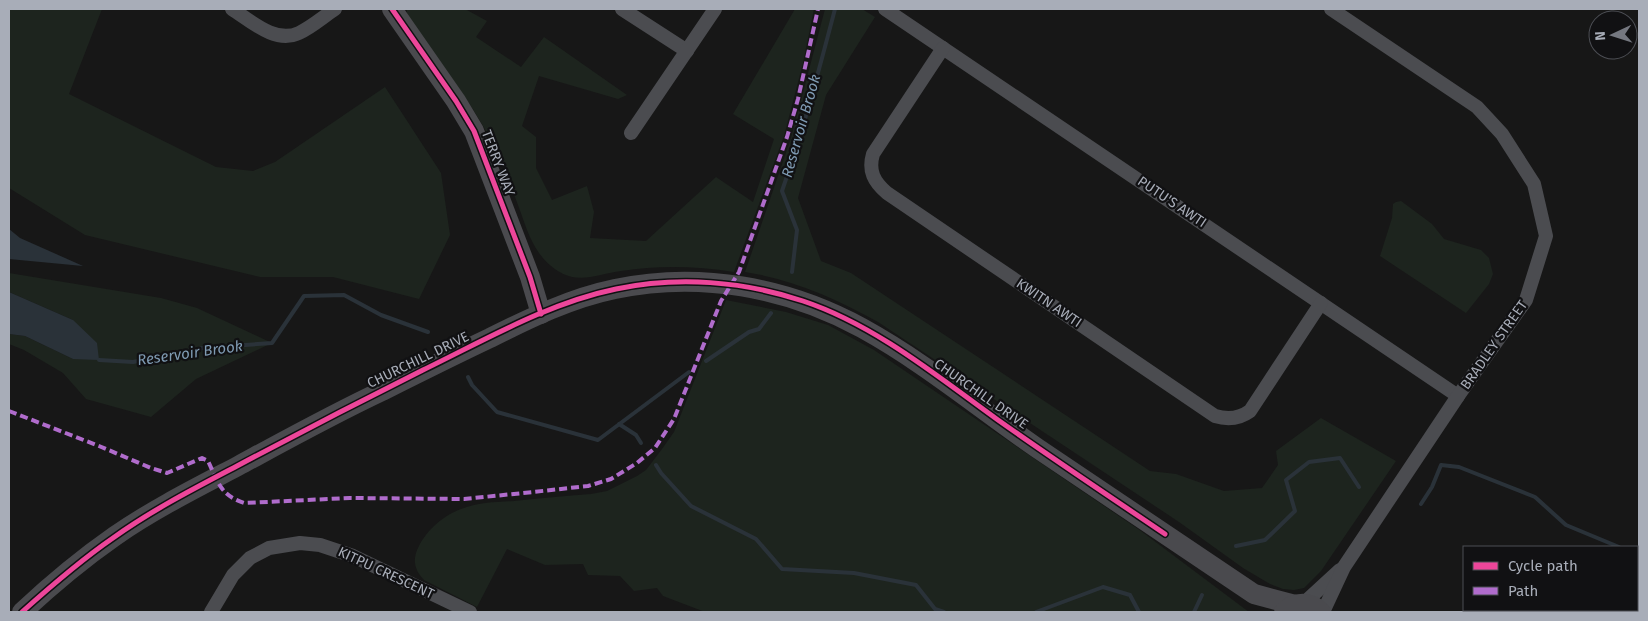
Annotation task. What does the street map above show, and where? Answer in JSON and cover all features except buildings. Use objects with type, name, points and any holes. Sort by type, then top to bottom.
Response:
[{"type":"main road","name":"TERRY WAY","points":[[392,9],[456,101],[474,131],[530,277],[541,314]]},
{"type":"main road","name":"CHURCHILL DRIVE","points":[[22,612],[93,552],[153,511],[337,412],[541,314],[591,295],[644,284],[696,282],[732,284],[766,291],[804,302],[859,327],[894,347],[1035,446],[1254,594],[1294,607],[1310,605],[1322,612]]},
{"type":"main road","name":"CHURCHILL DRIVE","points":[[1254,594],[1267,612]]},
{"type":"street","points":[[232,9],[265,31],[283,36],[300,33],[335,9]]},
{"type":"street","points":[[622,9],[687,50]]},
{"type":"street","points":[[630,133],[715,9]]},
{"type":"street","name":"PUTU'S AWTI","points":[[885,9],[1458,396]]},
{"type":"street","name":"BRADLEY STREET","points":[[1322,612],[1344,567],[1458,396],[1526,300],[1546,236],[1534,184],[1502,134],[1477,107],[1331,9]]},
{"type":"street","name":"KWITN AWTI","points":[[943,48],[873,154],[871,167],[876,181],[887,193],[1215,416],[1230,419],[1250,411],[1321,303]]},
{"type":"street","name":"KITPU CRESCENT","points":[[211,612],[233,576],[250,558],[269,548],[300,543],[320,545],[353,556],[470,612]]},
{"type":"street","name":"BRADLEY STREET","points":[[1294,607],[1344,567]]},
{"type":"shaded area","points":[[9,9],[102,9],[69,94],[216,167],[253,171],[275,162],[385,87],[441,173],[450,235],[419,299],[333,277],[260,277],[85,235],[9,188]]},
{"type":"shaded area","points":[[407,9],[465,9],[487,21],[476,37],[521,67],[544,37],[627,95],[618,99],[539,76],[522,126],[536,137],[536,168],[552,200],[587,186],[594,212],[590,238],[646,241],[716,177],[753,202],[774,139],[733,114],[795,9],[814,9],[803,63],[784,136],[734,272],[692,267],[663,267],[635,269],[578,278],[562,274],[550,265],[532,242],[503,165],[483,125],[407,16]]},
{"type":"shaded area","points":[[825,9],[862,9],[875,17],[826,95],[798,198],[821,261],[851,273],[1150,471],[1176,474],[1224,491],[1262,488],[1278,465],[1276,451],[1321,418],[1396,461],[1321,571],[1304,588],[1294,590],[1283,589],[1270,584],[1243,568],[1179,522],[878,322],[814,291],[763,275],[745,272],[791,138]]},
{"type":"shaded area","points":[[1401,201],[1432,224],[1444,239],[1481,250],[1489,258],[1493,274],[1489,284],[1466,313],[1380,256],[1392,218],[1393,204]]},
{"type":"shaded area","points":[[9,229],[20,238],[83,266],[9,259]]},
{"type":"shaded area","points":[[9,273],[161,298],[197,308],[272,343],[196,379],[151,417],[86,399],[63,373],[24,350],[9,344],[9,334],[25,336],[73,359],[73,320],[9,292]]},
{"type":"shaded area","points":[[9,292],[73,320],[97,343],[99,360],[73,359],[25,336],[9,334]]},
{"type":"shaded area","points":[[726,300],[786,312],[828,325],[874,350],[1141,531],[1249,612],[705,612],[663,596],[657,588],[634,591],[620,576],[588,575],[583,564],[545,565],[507,549],[477,607],[424,580],[416,568],[415,555],[422,540],[431,529],[442,519],[455,512],[481,504],[607,491],[646,470],[674,432]]},
{"type":"waterway","name":"Reservoir Brook","points":[[792,272],[797,230],[782,191],[804,123],[835,9]]},
{"type":"waterway","name":"Reservoir Brook","points":[[99,360],[133,362],[203,348],[272,343],[304,296],[344,295],[381,315],[428,332]]},
{"type":"waterway","name":"Reservoir Brook","points":[[706,361],[749,332],[759,329],[771,313]]},
{"type":"waterway","name":"Reservoir Brook","points":[[468,377],[472,385],[497,412],[598,440],[689,372]]},
{"type":"waterway","points":[[619,424],[636,435],[641,443]]},
{"type":"waterway","points":[[1236,546],[1265,540],[1295,511],[1286,480],[1309,462],[1340,458],[1359,487]]},
{"type":"waterway","points":[[656,465],[691,506],[756,539],[782,569],[854,573],[916,585],[935,609],[944,612]]},
{"type":"waterway","points":[[1421,504],[1432,487],[1441,465],[1459,467],[1535,497],[1566,525],[1617,546]]},
{"type":"waterway","points":[[1036,612],[1103,587],[1130,595],[1139,612]]},
{"type":"waterway","points":[[1194,612],[1202,595]]},
{"type":"marked path","points":[[9,411],[167,473],[202,458],[208,461],[217,481],[225,492],[244,503],[350,498],[464,499],[588,486],[611,479],[637,463],[655,448],[674,419],[721,301],[739,272],[787,137],[798,99],[818,9]]},
{"type":"cycle path","points":[[392,9],[456,101],[474,131],[530,277],[541,314]]},
{"type":"cycle path","points":[[22,612],[89,555],[143,518],[353,405],[493,335],[566,303],[616,289],[663,283],[687,282],[734,285],[780,294],[830,311],[905,353],[1019,435],[1165,534]]}]
